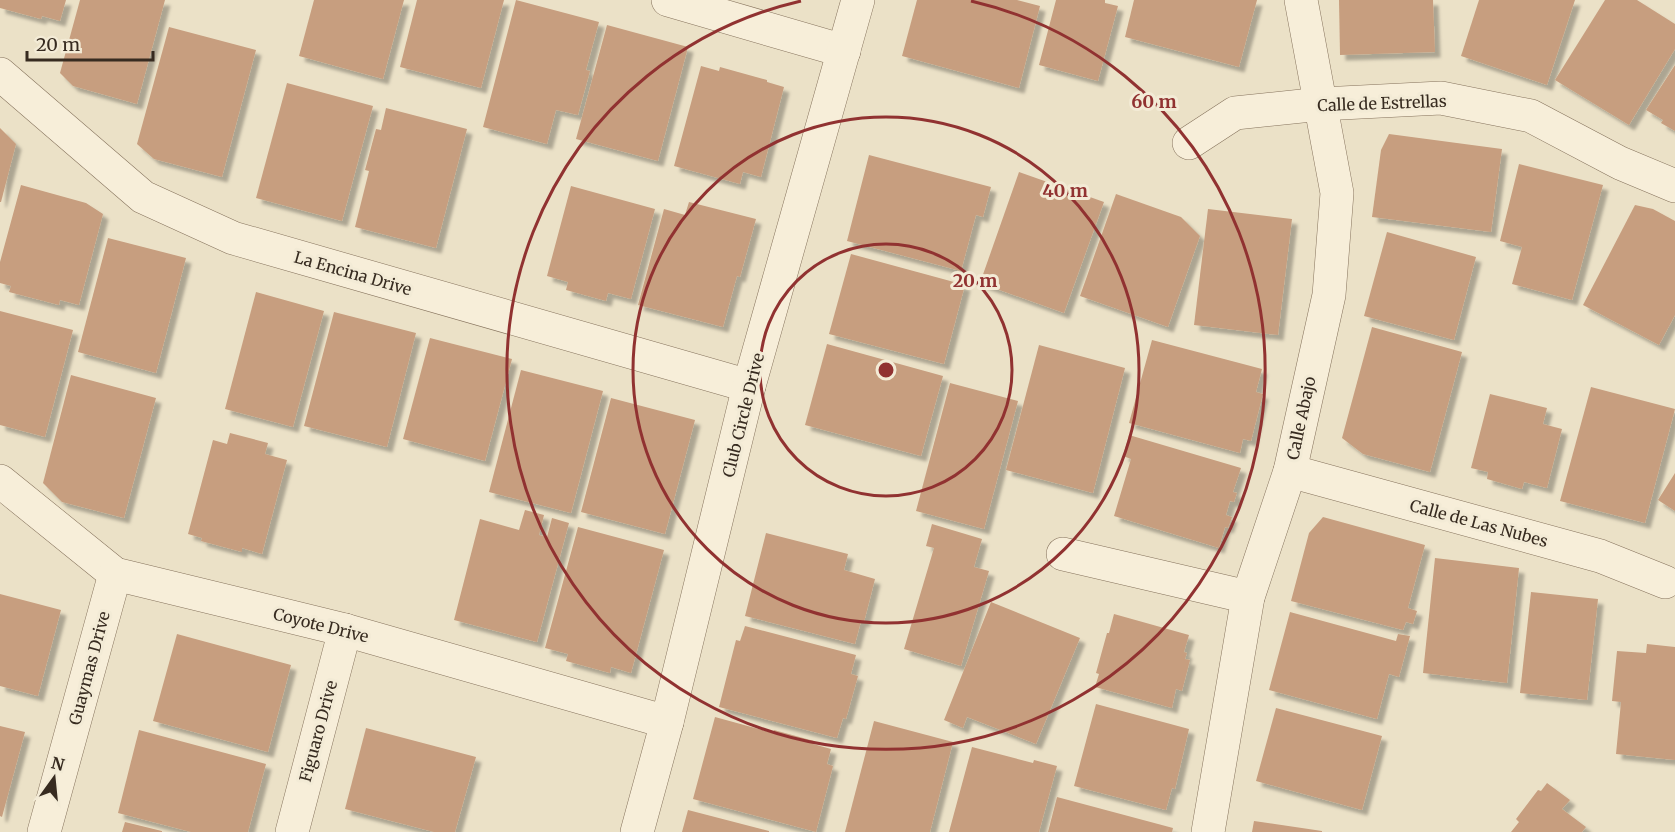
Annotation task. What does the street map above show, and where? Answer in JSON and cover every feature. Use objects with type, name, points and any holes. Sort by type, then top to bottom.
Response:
[{"type":"street","points":[[668,0],[844,51]]},
{"type":"street","name":"Club Circle Drive","points":[[637,832],[667,722],[749,386],[858,0]]},
{"type":"street","name":"Calle Abajo","points":[[1208,832],[1248,597],[1290,471],[1329,295],[1337,192],[1301,0]]},
{"type":"street","name":"La Encina Drive","points":[[0,74],[143,197],[233,238],[749,386]]},
{"type":"street","name":"Calle de Estrellas","points":[[1189,143],[1235,113],[1321,104],[1441,98],[1531,116],[1620,163],[1675,186]]},
{"type":"street","name":"Calle de Las Nubes","points":[[1290,471],[1600,556],[1665,582]]},
{"type":"street","name":"Coyote Drive","points":[[0,481],[115,574],[345,630],[667,722]]},
{"type":"street","points":[[1063,554],[1248,597]]},
{"type":"street","name":"Guaymas Drive","points":[[44,832],[115,574]]},
{"type":"street","name":"Figuaro Drive","points":[[292,832],[345,630]]},
{"type":"building","points":[[0,0],[66,0],[60,21],[42,16],[41,19],[0,8]]},
{"type":"building","points":[[80,0],[165,0],[137,104],[73,86],[60,73]]},
{"type":"building","points":[[314,0],[404,0],[383,79],[299,56]]},
{"type":"building","points":[[417,0],[504,0],[481,88],[400,67]]},
{"type":"building","points":[[516,0],[599,22],[586,70],[590,71],[578,115],[556,110],[547,144],[483,127]]},
{"type":"building","points":[[917,0],[1017,0],[1040,6],[1019,88],[902,56]]},
{"type":"building","points":[[1056,0],[1105,0],[1105,3],[1118,6],[1098,81],[1039,65]]},
{"type":"building","points":[[1134,0],[1257,0],[1239,67],[1125,37]]},
{"type":"building","points":[[1339,0],[1433,0],[1435,52],[1340,55]]},
{"type":"building","points":[[1479,0],[1575,0],[1547,85],[1461,56]]},
{"type":"building","points":[[1605,0],[1637,0],[1675,24],[1675,49],[1629,125],[1555,80]]},
{"type":"building","points":[[607,25],[688,47],[658,161],[576,139]]},
{"type":"building","points":[[169,27],[256,50],[222,177],[154,159],[137,144]]},
{"type":"building","points":[[1675,65],[1675,131],[1661,123],[1663,120],[1646,110]]},
{"type":"building","points":[[701,66],[719,71],[720,67],[784,87],[761,177],[743,172],[740,184],[674,166]]},
{"type":"building","points":[[287,83],[373,106],[342,221],[256,198]]},
{"type":"building","points":[[386,108],[467,129],[436,248],[355,227],[369,171],[365,170],[376,129],[381,130]]},
{"type":"building","points":[[0,128],[16,144],[1,202],[0,202]]},
{"type":"building","points":[[1389,134],[1502,149],[1491,232],[1372,217],[1381,150]]},
{"type":"building","points":[[869,155],[991,187],[983,217],[976,215],[961,271],[847,241]]},
{"type":"building","points":[[1519,164],[1603,185],[1572,300],[1512,284],[1522,247],[1500,241]]},
{"type":"building","points":[[1019,172],[1104,202],[1064,313],[980,283]]},
{"type":"building","points":[[21,185],[86,203],[103,214],[79,305],[60,300],[59,305],[9,292],[11,286],[0,283],[0,262]]},
{"type":"building","points":[[571,186],[655,209],[631,299],[608,293],[606,301],[566,290],[568,282],[547,276]]},
{"type":"building","points":[[1116,194],[1181,217],[1200,236],[1168,327],[1080,296]]},
{"type":"building","points":[[689,202],[756,219],[723,327],[638,305],[664,209],[685,215]]},
{"type":"building","points":[[1635,205],[1653,209],[1675,221],[1675,315],[1659,345],[1583,305]]},
{"type":"building","points":[[1208,209],[1292,219],[1278,335],[1194,325]]},
{"type":"building","points":[[1387,232],[1476,257],[1454,340],[1364,316]]},
{"type":"building","points":[[108,238],[186,258],[156,373],[78,352]]},
{"type":"building","points":[[851,254],[965,285],[944,364],[829,334]]},
{"type":"building","points":[[256,292],[324,311],[293,427],[225,409]]},
{"type":"building","points":[[0,311],[73,330],[45,437],[0,425]]},
{"type":"building","points":[[334,312],[416,333],[387,447],[304,426]]},
{"type":"building","points":[[1372,327],[1462,352],[1430,472],[1363,454],[1342,438]]},
{"type":"building","points":[[430,338],[512,359],[485,461],[403,439]]},
{"type":"building","points":[[1152,340],[1262,369],[1256,392],[1263,394],[1251,441],[1243,439],[1240,453],[1129,423]]},
{"type":"building","points":[[827,344],[943,376],[921,456],[805,425]]},
{"type":"building","points":[[1039,345],[1125,368],[1093,493],[1006,470]]},
{"type":"building","points":[[521,370],[603,391],[571,513],[489,492]]},
{"type":"building","points":[[71,375],[156,398],[124,518],[62,502],[43,483]]},
{"type":"building","points":[[950,383],[1018,401],[984,529],[916,511]]},
{"type":"building","points":[[1591,387],[1675,409],[1645,523],[1560,501]]},
{"type":"building","points":[[1490,394],[1547,408],[1543,424],[1562,429],[1547,488],[1524,482],[1522,489],[1487,479],[1488,472],[1471,468]]},
{"type":"building","points":[[611,398],[695,420],[665,534],[581,512]]},
{"type":"building","points":[[230,433],[268,443],[265,454],[287,460],[262,554],[242,548],[242,552],[201,541],[202,538],[188,534],[213,440],[227,444]]},
{"type":"building","points":[[1129,435],[1241,468],[1233,492],[1237,493],[1234,502],[1230,501],[1226,515],[1232,517],[1228,528],[1225,527],[1219,548],[1114,516],[1131,459],[1123,456]]},
{"type":"building","points":[[1675,473],[1675,511],[1658,500]]},
{"type":"building","points":[[525,510],[544,515],[539,535],[547,537],[552,518],[569,523],[537,642],[454,620],[480,519],[519,530]]},
{"type":"building","points":[[1323,517],[1425,545],[1408,608],[1417,611],[1413,624],[1406,622],[1403,630],[1291,601],[1309,533]]},
{"type":"building","points":[[932,524],[982,539],[974,567],[989,571],[961,666],[904,649],[934,548],[926,546]]},
{"type":"building","points":[[578,527],[664,550],[631,673],[611,667],[610,673],[566,661],[568,654],[545,648]]},
{"type":"building","points":[[766,533],[848,554],[844,570],[875,579],[864,622],[861,621],[855,644],[745,616]]},
{"type":"building","points":[[1435,558],[1519,568],[1507,683],[1423,673]]},
{"type":"building","points":[[1531,592],[1598,599],[1587,700],[1520,693]]},
{"type":"building","points":[[0,594],[61,610],[38,696],[0,686]]},
{"type":"building","points":[[991,602],[1080,638],[1036,744],[967,717],[963,728],[944,720]]},
{"type":"building","points":[[1290,612],[1396,641],[1398,634],[1410,636],[1399,677],[1389,674],[1377,719],[1269,690]]},
{"type":"building","points":[[1114,614],[1189,635],[1184,652],[1187,653],[1185,659],[1190,660],[1182,691],[1176,689],[1172,708],[1095,687],[1099,674],[1096,673]]},
{"type":"building","points":[[745,626],[856,655],[851,674],[858,676],[846,719],[843,718],[837,738],[719,707],[736,640],[740,641]]},
{"type":"building","points":[[177,634],[291,665],[268,752],[153,721]]},
{"type":"building","points":[[1647,644],[1675,647],[1675,760],[1616,754],[1621,702],[1612,701],[1617,651],[1646,653]]},
{"type":"building","points":[[1096,704],[1189,729],[1175,789],[1172,788],[1166,810],[1074,786]]},
{"type":"building","points":[[1276,708],[1382,736],[1362,810],[1256,781]]},
{"type":"building","points":[[715,717],[773,733],[774,730],[814,741],[813,744],[831,749],[827,764],[833,766],[816,832],[693,799]]},
{"type":"building","points":[[874,721],[953,742],[930,832],[845,832]]},
{"type":"building","points":[[0,726],[25,732],[2,817],[0,816]]},
{"type":"building","points":[[366,728],[476,757],[455,832],[434,832],[345,809]]},
{"type":"building","points":[[139,730],[266,764],[248,832],[191,832],[118,813]]},
{"type":"building","points":[[972,747],[1033,763],[1034,760],[1057,766],[1039,832],[949,832]]},
{"type":"building","points":[[1547,783],[1570,800],[1562,809],[1586,827],[1582,832],[1511,832],[1519,822],[1516,819],[1538,790],[1541,791]]},
{"type":"building","points":[[1057,797],[1173,828],[1172,832],[1048,832]]},
{"type":"building","points":[[688,810],[769,831],[769,832],[682,832]]},
{"type":"building","points":[[1254,821],[1322,831],[1322,832],[1252,832]]},
{"type":"building","points":[[125,822],[162,831],[162,832],[122,832]]}]
